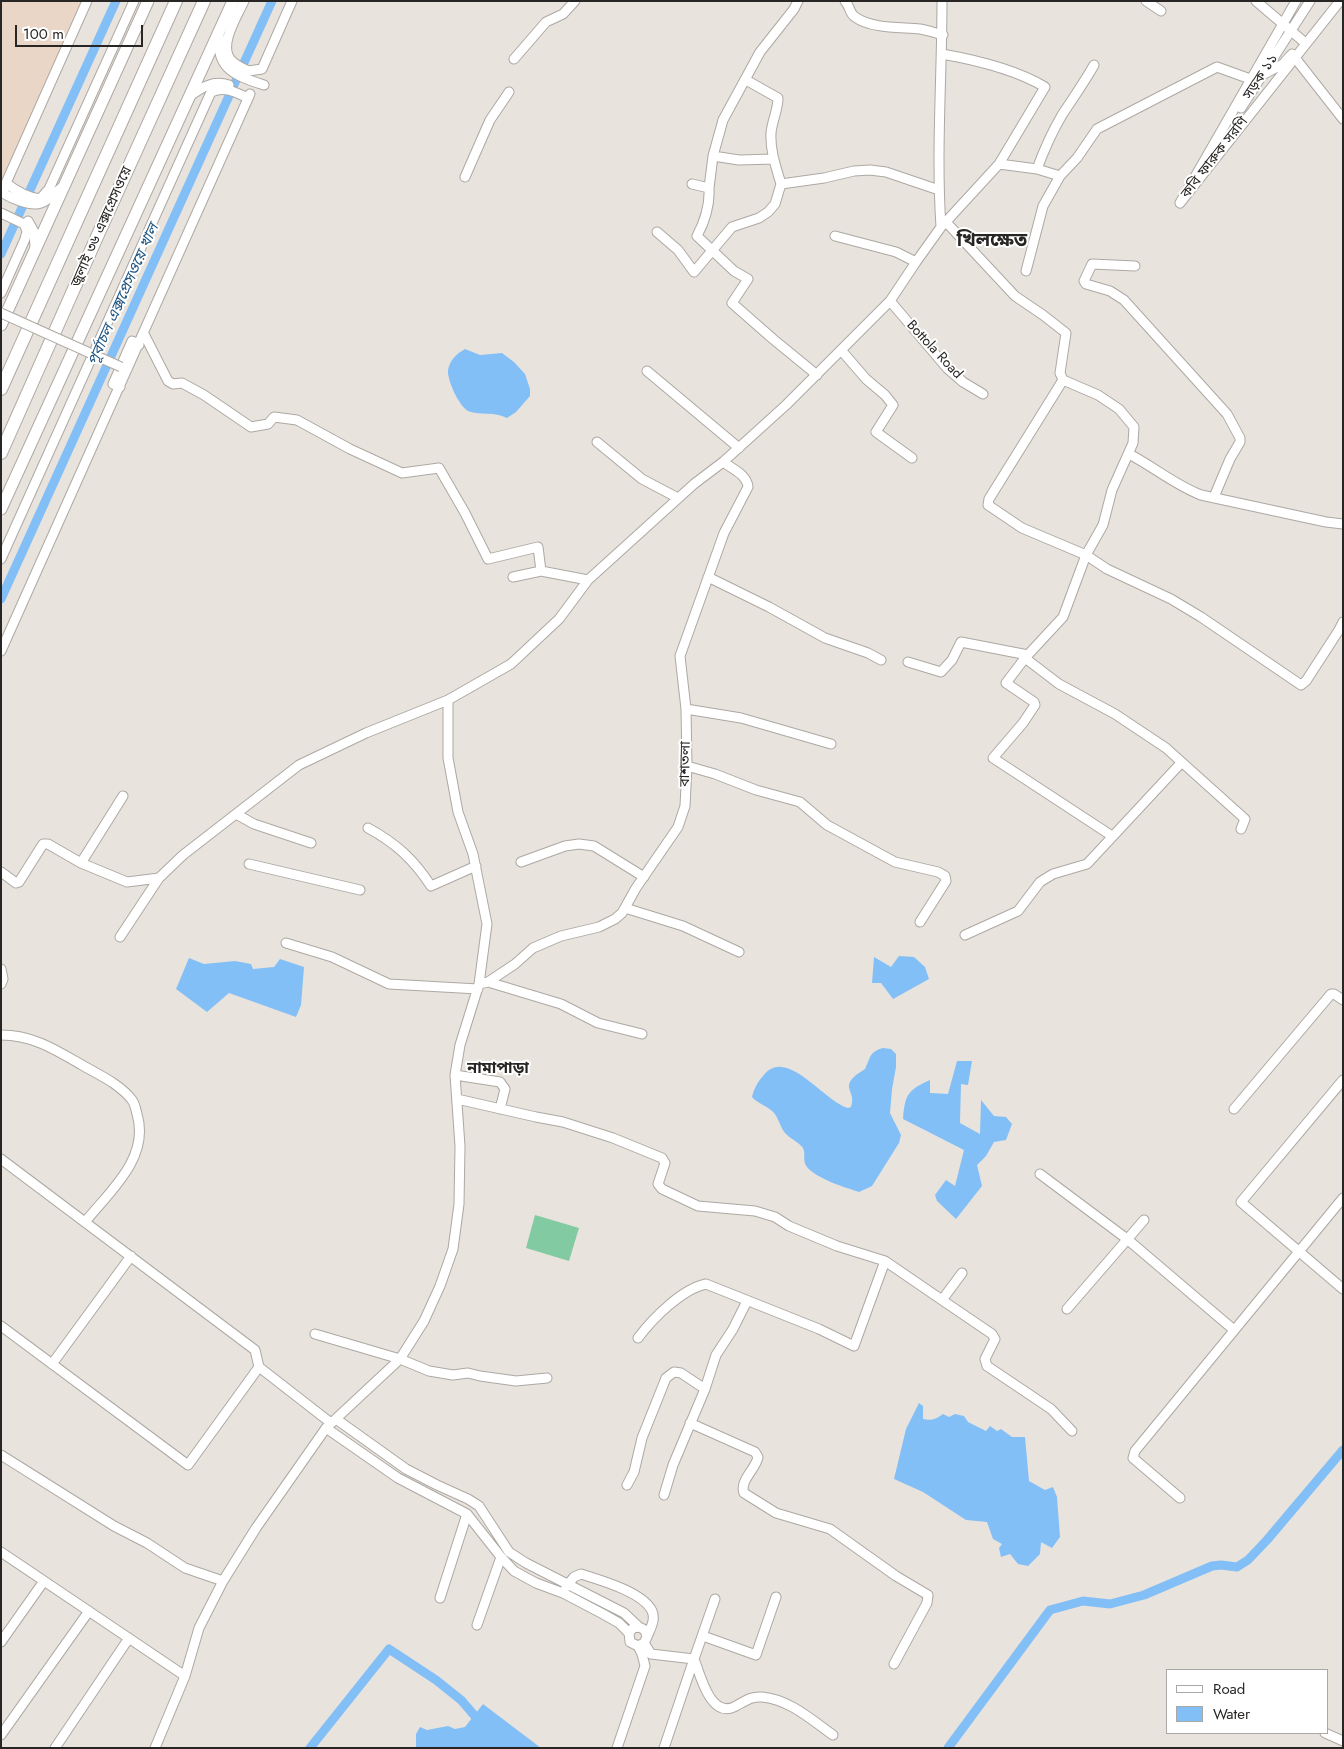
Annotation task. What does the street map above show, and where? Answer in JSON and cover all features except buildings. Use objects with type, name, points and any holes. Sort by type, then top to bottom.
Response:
[{"type":"highway","name":"জুলাই ৩৬ এক্সপ্রেসওয়ে","points":[[1,390],[176,1]]},
{"type":"highway","name":"জুলাই ৩৬ এক্সপ্রেসওয়ে","points":[[1,453],[204,1]]},
{"type":"main road","points":[[1,325],[148,1]]},
{"type":"main road","points":[[1,508],[233,1]]},
{"type":"street","points":[[64,185],[41,203],[6,193],[6,183],[87,1]]},
{"type":"street","points":[[37,201],[49,189],[134,1]]},
{"type":"street","points":[[244,1],[226,40],[230,60],[248,71],[262,69],[292,1]]},
{"type":"street","points":[[514,59],[546,22],[563,14],[575,1]]},
{"type":"street","points":[[798,1],[760,52],[723,120],[713,156],[709,200],[702,226],[697,236],[734,271],[748,279],[732,302],[773,339],[817,374]]},
{"type":"street","points":[[845,1],[851,14],[856,18],[881,27],[922,29],[943,35]]},
{"type":"street","points":[[942,1],[943,35],[938,131],[938,190],[943,225],[1015,296],[1067,334],[1060,373],[1063,380],[1098,395],[1119,409],[1134,427],[1135,435],[1129,454],[1112,490],[1103,526],[1086,555],[1063,616],[1026,656],[1006,684],[1035,705],[1023,723],[993,758],[1112,836]]},
{"type":"street","points":[[1146,1],[1161,11]]},
{"type":"street","points":[[1256,1],[1303,41]]},
{"type":"street","name":"কবি ফারুক সরণি","points":[[1180,203],[1296,1]]},
{"type":"street","name":"সড়ক ১১","points":[[1180,203],[1310,1]]},
{"type":"street","name":"কবি ফারুক সরণি","points":[[1180,203],[1340,1]]},
{"type":"street","points":[[1026,271],[1042,206],[1060,176],[1077,158],[1097,129],[1217,67],[1253,80],[1283,64],[1319,24],[1343,6]]},
{"type":"street","points":[[219,30],[218,43],[221,58],[226,68],[264,85]]},
{"type":"street","points":[[120,937],[159,878],[184,855],[299,765],[366,733],[448,700],[511,664],[559,620],[588,580],[678,498],[739,448],[890,302],[943,225],[999,164],[1045,87],[976,60],[942,54]]},
{"type":"street","points":[[1292,54],[1343,119]]},
{"type":"street","points":[[1037,169],[1046,146],[1094,65]]},
{"type":"street","points":[[657,232],[678,250],[694,272],[714,251],[732,227],[760,218],[775,204],[782,184],[774,159],[771,132],[778,98],[746,80]]},
{"type":"street","points":[[1,651],[253,97],[223,83],[189,97]]},
{"type":"street","points":[[1,559],[209,89]]},
{"type":"street","points":[[465,177],[490,120],[509,92]]},
{"type":"street","points":[[713,156],[739,160],[774,159]]},
{"type":"street","points":[[999,164],[1037,169],[1060,176]]},
{"type":"street","points":[[782,184],[824,178],[854,170],[870,170],[886,172],[938,190]]},
{"type":"street","points":[[692,184],[709,188]]},
{"type":"street","points":[[3,210],[26,222],[34,232],[35,247]]},
{"type":"street","points":[[1,293],[25,239],[27,231],[26,222]]},
{"type":"street","points":[[835,236],[896,252],[916,262]]},
{"type":"street","points":[[1135,266],[1092,264],[1084,282],[1110,291],[1124,300],[1227,414],[1240,440],[1214,497]]},
{"type":"street","name":"Bottola Road","points":[[890,302],[947,368],[963,382],[983,394]]},
{"type":"street","points":[[1,313],[120,367]]},
{"type":"street","points":[[144,334],[168,381],[173,384],[182,383],[197,391],[251,427],[268,424],[274,417],[297,420],[350,449],[402,473],[439,468],[465,513],[488,559],[538,547],[541,571]]},
{"type":"street","points":[[120,387],[113,384],[120,367],[132,341],[139,345]]},
{"type":"street","points":[[841,350],[893,405],[878,426],[876,432],[912,458]]},
{"type":"street","points":[[647,371],[739,448]]},
{"type":"street","points":[[1063,380],[989,498],[988,505],[1022,528],[1086,555],[1107,569],[1170,599],[1301,685],[1306,681],[1343,622]]},
{"type":"street","points":[[597,442],[642,479],[678,498]]},
{"type":"street","points":[[1129,454],[1150,465],[1183,488],[1202,495],[1276,512],[1343,524]]},
{"type":"street","name":"বাশতলা","points":[[481,985],[515,964],[533,948],[561,936],[599,927],[616,919],[622,914],[644,877],[678,827],[684,806],[687,766],[686,709],[680,656],[724,533],[748,488],[748,482],[744,477],[723,462]]},
{"type":"street","points":[[512,577],[541,571],[588,580]]},
{"type":"street","points":[[708,576],[825,638],[868,653],[881,660]]},
{"type":"street","points":[[908,662],[941,672],[952,660],[961,642],[1026,656],[1059,684],[1116,714],[1166,748],[1245,819],[1242,829]]},
{"type":"street","points":[[156,1748],[185,1676],[199,1628],[223,1581],[256,1528],[331,1424],[400,1359],[424,1321],[440,1286],[453,1249],[459,1204],[460,1146],[455,1075],[460,1044],[481,985],[487,924],[473,854],[458,812],[450,766],[448,700]]},
{"type":"street","points":[[686,709],[741,718],[831,744]]},
{"type":"street","points":[[965,935],[1018,911],[1040,882],[1053,874],[1086,864],[1182,762]]},
{"type":"street","points":[[687,766],[716,774],[756,790],[800,802],[827,825],[895,862],[938,872],[945,876],[946,881],[920,922]]},
{"type":"street","points":[[81,863],[123,796]]},
{"type":"street","points":[[236,814],[254,824],[310,843]]},
{"type":"street","points":[[368,828],[387,838],[402,851],[420,869],[431,886],[476,866]]},
{"type":"street","points":[[1,872],[19,882],[43,844],[48,844],[81,863],[127,882],[159,878]]},
{"type":"street","points":[[521,862],[565,846],[579,844],[594,846],[644,877]]},
{"type":"street","points":[[249,864],[360,890]]},
{"type":"street","points":[[625,908],[683,926],[739,952]]},
{"type":"street","points":[[286,943],[332,956],[389,984],[481,985],[561,1004],[598,1023],[642,1034]]},
{"type":"street","points":[[1,969],[3,979],[1,984]]},
{"type":"street","points":[[1234,1109],[1331,994],[1343,1000]]},
{"type":"street","points":[[1,1035],[22,1037],[46,1045],[111,1081],[133,1101],[140,1123],[141,1134],[136,1156],[130,1167],[85,1222]]},
{"type":"street","points":[[455,1075],[500,1082],[505,1089],[500,1109]]},
{"type":"street","points":[[1343,1080],[1241,1202],[1343,1289]]},
{"type":"street","points":[[457,1099],[563,1122],[613,1138],[662,1158],[665,1163],[658,1184],[662,1189],[698,1206],[754,1211],[775,1216],[789,1226],[837,1246],[885,1261],[992,1334],[995,1339],[985,1359],[987,1366],[1051,1409],[1072,1431]]},
{"type":"street","points":[[1,1159],[255,1350],[259,1367],[398,1478],[467,1514],[514,1571],[536,1583],[563,1593],[619,1623],[629,1633],[630,1642],[643,1642]]},
{"type":"street","points":[[1040,1174],[1127,1239],[1234,1330]]},
{"type":"street","points":[[1180,1498],[1140,1465],[1134,1458],[1135,1451],[1343,1198]]},
{"type":"street","points":[[1067,1309],[1144,1220]]},
{"type":"street","points":[[52,1364],[131,1256]]},
{"type":"street","points":[[638,1338],[646,1327],[674,1302],[696,1286],[706,1284],[819,1328],[854,1346],[885,1261]]},
{"type":"street","points":[[942,1300],[962,1273]]},
{"type":"street","points":[[664,1495],[673,1465],[705,1389],[716,1355],[733,1329],[747,1301]]},
{"type":"street","points":[[1,1326],[188,1465],[259,1367]]},
{"type":"street","points":[[315,1334],[400,1359],[429,1371],[453,1375],[468,1373],[516,1380],[546,1378]]},
{"type":"street","points":[[627,1485],[634,1472],[642,1438],[666,1378],[674,1372],[681,1373],[705,1389]]},
{"type":"street","points":[[690,1423],[755,1452],[758,1457],[757,1464],[744,1484],[742,1489],[744,1493],[776,1513],[830,1529],[896,1576],[928,1595],[927,1602],[894,1664]]},
{"type":"street","points":[[331,1424],[406,1469],[479,1506],[509,1552],[526,1563],[624,1613],[645,1630],[642,1654],[645,1666],[617,1748]]},
{"type":"street","points":[[1,1455],[114,1526],[148,1543],[185,1568],[223,1581]]},
{"type":"street","points":[[398,1478],[406,1469]]},
{"type":"street","points":[[432,1496],[437,1485]]},
{"type":"street","points":[[440,1598],[467,1514]]},
{"type":"street","points":[[481,1532],[491,1524]]},
{"type":"street","points":[[1,1552],[185,1676]]},
{"type":"street","points":[[477,1625],[501,1557]]},
{"type":"street","points":[[563,1593],[568,1583],[574,1577],[581,1574],[630,1593],[643,1601],[652,1612],[653,1624],[643,1642]]},
{"type":"street","points":[[1,1642],[44,1581]]},
{"type":"street","points":[[703,1636],[756,1655],[776,1597]]},
{"type":"street","points":[[664,1748],[715,1599]]},
{"type":"street","points":[[1,1736],[89,1611]]},
{"type":"street","points":[[629,1633],[633,1628],[639,1627]]},
{"type":"street","points":[[55,1748],[128,1638]]},
{"type":"street","points":[[643,1642],[651,1654],[694,1659]]},
{"type":"street","points":[[694,1659],[711,1701],[718,1706],[726,1709],[750,1698],[763,1697],[782,1702],[795,1709],[833,1735]]},
{"type":"street","points":[[1326,1734],[1343,1741]]},
{"type":"shaded area","points":[[1,1],[83,1],[2,182],[1,181]]},
{"type":"green space","points":[[535,1215],[579,1228],[569,1261],[526,1248]]},
{"type":"water","points":[[465,349],[480,355],[502,353],[525,374],[530,389],[530,396],[516,412],[507,418],[468,411],[461,404],[452,386],[448,370],[454,358]]},
{"type":"water","points":[[899,956],[914,957],[925,967],[929,979],[893,999],[881,983],[872,983],[874,957],[891,967]]},
{"type":"water","points":[[189,958],[204,964],[235,961],[251,964],[253,969],[274,967],[280,959],[304,967],[301,1005],[296,1017],[229,993],[207,1012],[176,989]]},
{"type":"water","points":[[883,1048],[891,1049],[896,1054],[890,1113],[901,1135],[899,1143],[872,1186],[859,1192],[831,1182],[811,1171],[804,1160],[803,1148],[785,1133],[774,1113],[752,1097],[756,1086],[763,1076],[772,1068],[783,1067],[805,1078],[838,1104],[848,1108],[851,1107],[852,1096],[849,1084],[851,1080],[865,1069],[873,1053]]},
{"type":"water","points":[[957,1061],[972,1061],[968,1085],[961,1084],[960,1123],[980,1134],[981,1100],[994,1116],[1006,1117],[1012,1124],[1006,1140],[994,1142],[986,1156],[977,1165],[982,1186],[956,1219],[937,1201],[935,1195],[946,1180],[955,1186],[964,1150],[903,1119],[907,1098],[912,1090],[917,1087],[930,1080],[930,1093],[948,1094]]},
{"type":"water","points":[[919,1403],[923,1406],[923,1419],[934,1419],[943,1414],[949,1417],[955,1414],[964,1416],[968,1422],[986,1431],[990,1426],[997,1431],[1001,1429],[1012,1437],[1025,1437],[1029,1481],[1045,1490],[1053,1487],[1057,1497],[1060,1537],[1052,1548],[1041,1542],[1040,1554],[1028,1566],[1018,1564],[1010,1554],[1001,1557],[999,1548],[1002,1544],[993,1539],[987,1522],[966,1520],[923,1492],[894,1479],[906,1429]]},
{"type":"water","points":[[483,1704],[541,1748],[416,1748],[416,1734],[420,1727],[427,1730],[448,1726],[455,1729],[465,1727]]},
{"type":"waterway","name":"পূর্বাচল এক্সপ্রেসওয়ে খাল","points":[[1,254],[116,1]]},
{"type":"waterway","name":"পূর্বাচল এক্সপ্রেসওয়ে খাল","points":[[1,599],[272,1]]},
{"type":"waterway","points":[[948,1748],[1050,1610],[1083,1601],[1110,1604],[1144,1595],[1212,1566],[1237,1567],[1248,1560],[1267,1540],[1343,1450]]},
{"type":"waterway","points":[[310,1748],[389,1649],[436,1680],[461,1700],[481,1723]]},
{"type":"district","name":"খিলক্ষেত","points":[[992,241]]},
{"type":"district","name":"নামাপাড়া","points":[[498,1069]]}]
